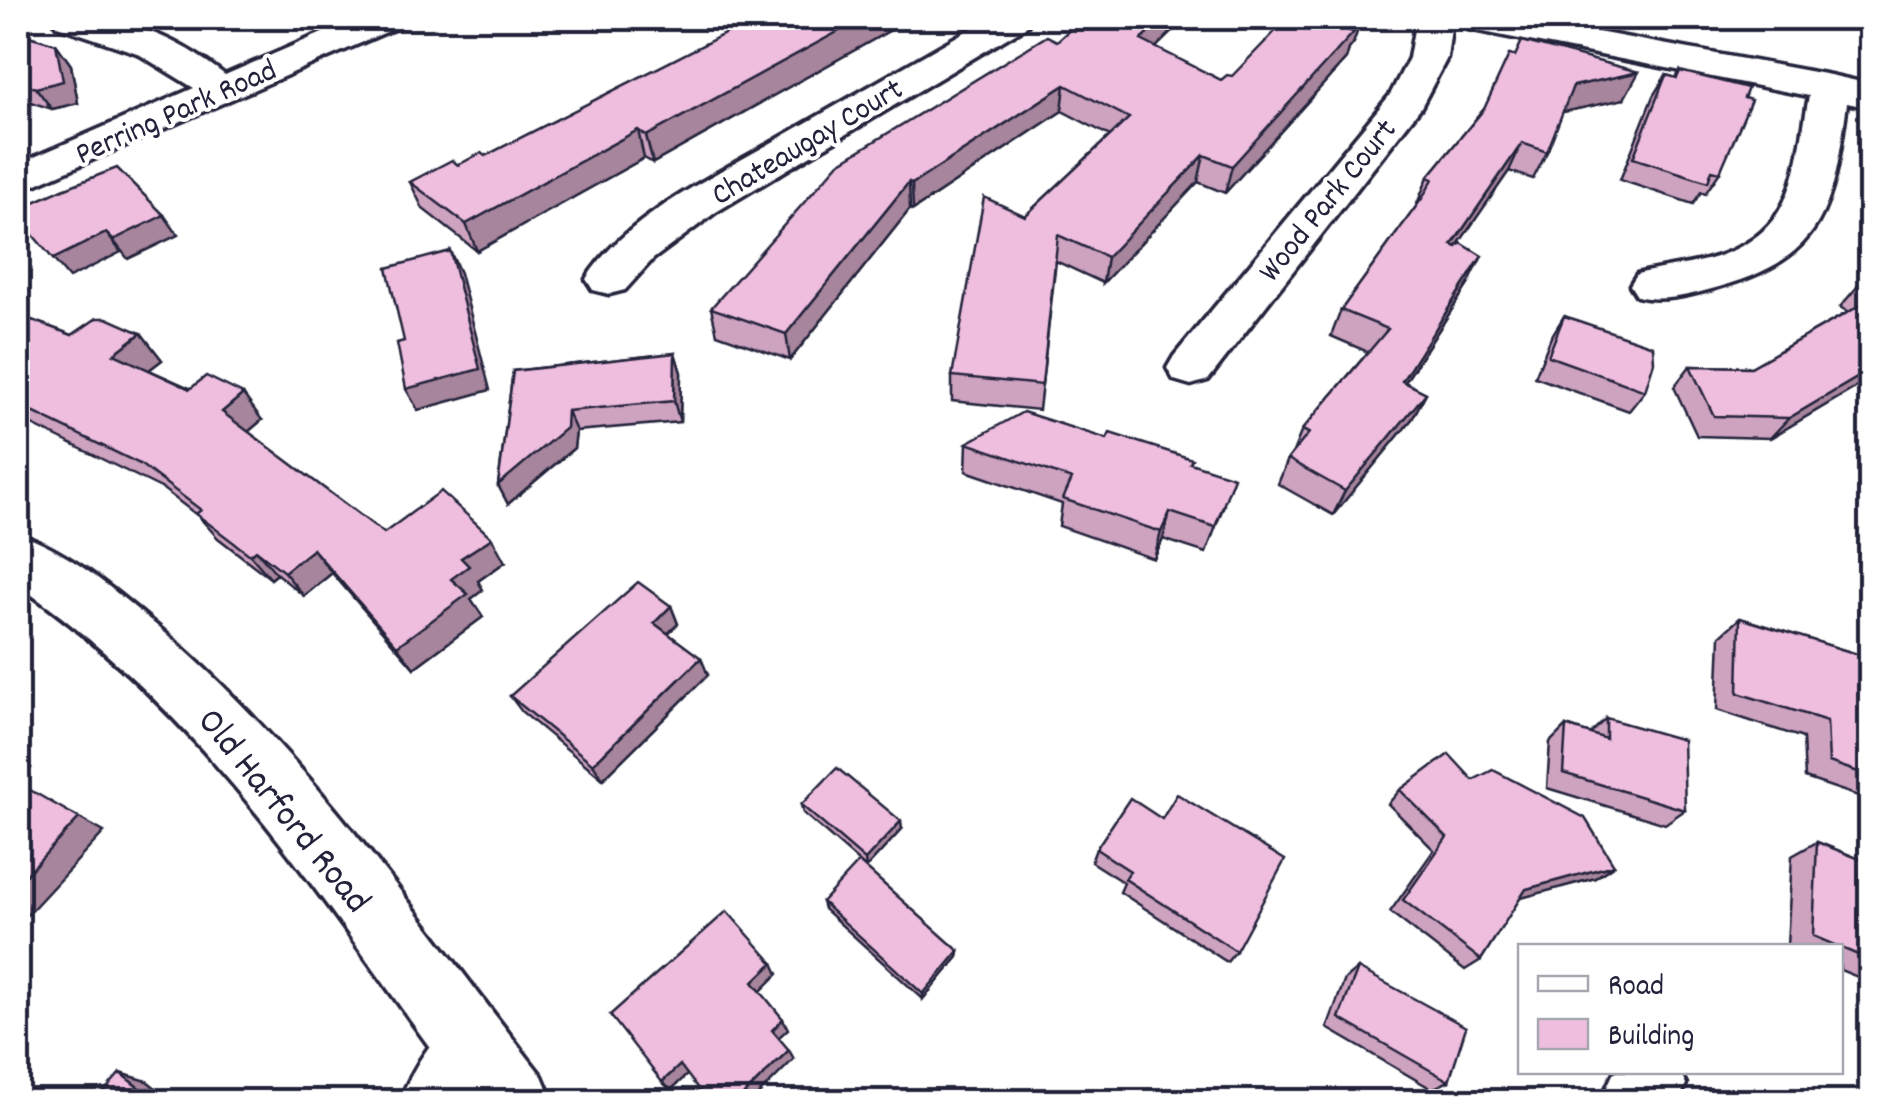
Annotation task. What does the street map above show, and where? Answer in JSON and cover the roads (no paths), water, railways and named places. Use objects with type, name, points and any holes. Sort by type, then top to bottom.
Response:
[{"type":"street","points":[[70,18],[152,44],[184,60],[220,90]]},
{"type":"street","name":"Perring Park Road","points":[[18,180],[387,18]]},
{"type":"street","name":"Chateaugay Court","points":[[609,279],[638,248],[701,202],[1014,18]]},
{"type":"street","name":"Wood Park Court","points":[[1191,368],[1407,98],[1428,58],[1434,18]]},
{"type":"street","points":[[1468,18],[1850,92],[1808,201],[1792,230],[1743,264],[1705,277],[1654,286]]},
{"type":"street","name":"Old Harford Road","points":[[18,556],[96,609],[167,668],[236,740],[475,1084]]}]
